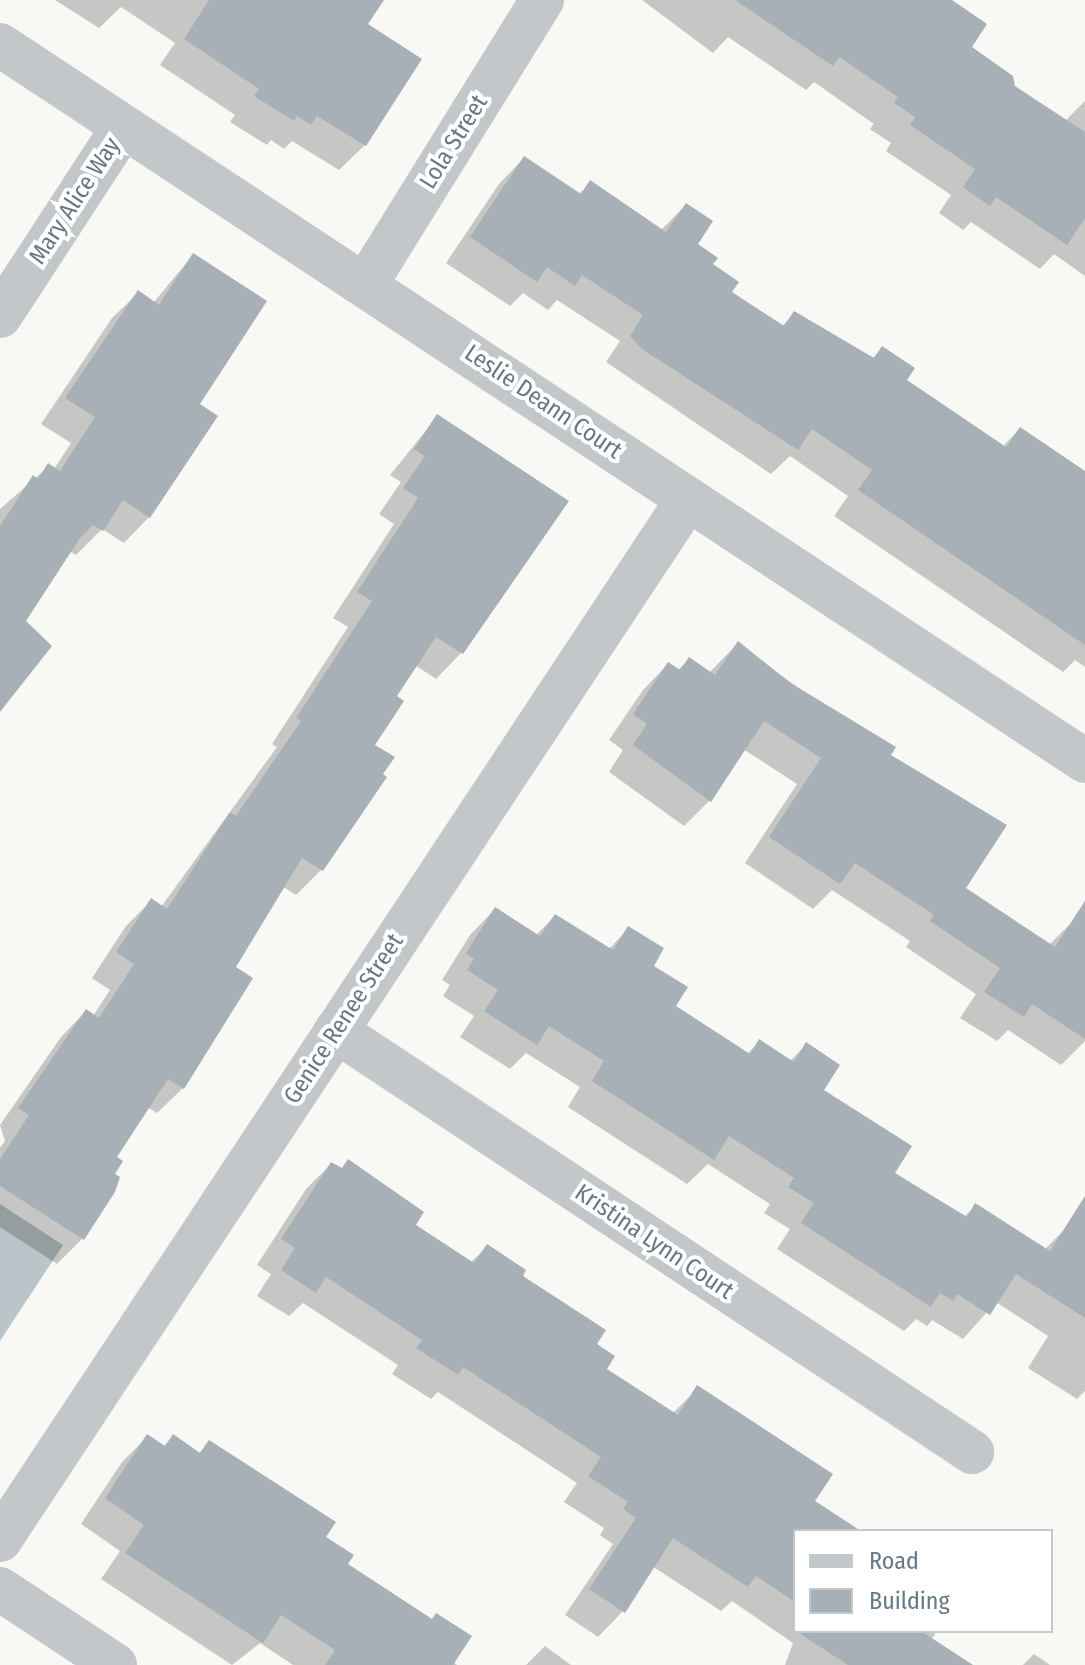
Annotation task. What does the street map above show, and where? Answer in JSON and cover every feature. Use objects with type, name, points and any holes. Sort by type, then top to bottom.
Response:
[{"type":"street","name":"Lola Street","points":[[366,284],[542,0]]},
{"type":"street","name":"Leslie Deann Court","points":[[0,45],[1085,761]]},
{"type":"street","name":"Mary Alice Way","points":[[0,316],[123,127]]},
{"type":"street","name":"Genice Renee Street","points":[[0,1540],[688,499]]},
{"type":"street","name":"Kristina Lynn Court","points":[[336,1031],[972,1452]]},
{"type":"street","points":[[0,1589],[115,1665]]},
{"type":"shaded area","points":[[0,1204],[63,1245],[0,1341]]},
{"type":"building","points":[[209,0],[384,0],[368,24],[422,59],[366,146],[317,116],[311,125],[297,116],[294,121],[254,96],[259,89],[184,39]]},
{"type":"building","points":[[735,0],[952,0],[987,24],[972,47],[1013,76],[1015,86],[1085,132],[1085,218],[1067,245],[996,197],[990,206],[963,187],[975,169],[910,125],[915,117],[894,103],[898,97],[839,57],[833,66]]},
{"type":"building","points":[[524,156],[581,194],[590,180],[666,232],[686,203],[713,221],[698,244],[718,258],[713,264],[739,282],[732,292],[784,326],[794,311],[874,358],[882,346],[915,368],[907,380],[1006,447],[1020,427],[1085,471],[1085,645],[858,490],[872,470],[812,429],[798,450],[642,349],[630,336],[643,315],[582,275],[575,286],[547,267],[537,282],[470,237]]},
{"type":"building","points":[[193,253],[267,301],[200,404],[218,416],[150,518],[123,500],[103,531],[93,525],[80,538],[26,621],[52,646],[0,712],[0,526],[33,475],[38,479],[48,463],[60,471],[95,417],[65,398],[138,290],[159,305]]},
{"type":"building","points":[[437,414],[569,501],[463,654],[436,637],[397,696],[404,701],[375,745],[395,757],[383,774],[387,777],[323,871],[302,858],[236,967],[253,978],[184,1089],[168,1079],[117,1157],[123,1161],[115,1174],[120,1177],[115,1192],[84,1240],[0,1186],[0,1159],[29,1115],[18,1108],[86,1009],[99,1018],[134,964],[116,952],[151,898],[167,909],[230,812],[236,816],[301,721],[296,718],[372,601],[357,592],[418,498],[403,488],[425,456],[414,449]]},
{"type":"building","points":[[738,641],[789,682],[896,747],[891,755],[1007,825],[966,888],[1055,947],[1085,901],[1085,1039],[1032,1004],[1024,1017],[984,992],[1000,968],[930,921],[934,915],[855,863],[840,884],[769,837],[821,758],[764,721],[711,802],[633,745],[647,724],[633,714],[668,662],[680,670],[689,657],[715,675]]},
{"type":"building","points":[[495,907],[540,936],[555,914],[613,950],[628,926],[664,948],[654,966],[688,987],[676,1006],[750,1054],[759,1039],[794,1062],[806,1042],[840,1065],[824,1090],[912,1146],[895,1173],[967,1217],[975,1203],[1050,1251],[1085,1196],[1085,1318],[1016,1274],[990,1315],[957,1294],[954,1301],[940,1293],[931,1307],[801,1223],[814,1203],[788,1187],[794,1178],[729,1136],[714,1160],[592,1081],[604,1061],[549,1026],[537,1045],[484,1011],[498,990],[467,970],[474,959],[466,953]]},
{"type":"building","points":[[348,1159],[424,1212],[416,1225],[474,1263],[487,1244],[526,1270],[523,1276],[606,1330],[597,1344],[615,1356],[607,1369],[678,1415],[697,1385],[833,1474],[815,1501],[858,1529],[793,1529],[793,1601],[756,1576],[748,1587],[673,1538],[625,1613],[589,1589],[636,1518],[623,1509],[628,1502],[588,1476],[601,1457],[463,1367],[458,1375],[416,1348],[422,1340],[326,1277],[316,1293],[281,1270],[295,1248],[281,1239],[331,1162],[342,1168]]},
{"type":"building","points":[[147,1434],[165,1446],[173,1434],[200,1453],[209,1440],[336,1522],[326,1537],[354,1555],[348,1564],[432,1619],[436,1613],[472,1636],[453,1665],[325,1665],[335,1650],[281,1615],[263,1643],[125,1553],[144,1525],[105,1498]]},
{"type":"building","points":[[799,1633],[924,1633],[973,1665],[848,1665]]}]
